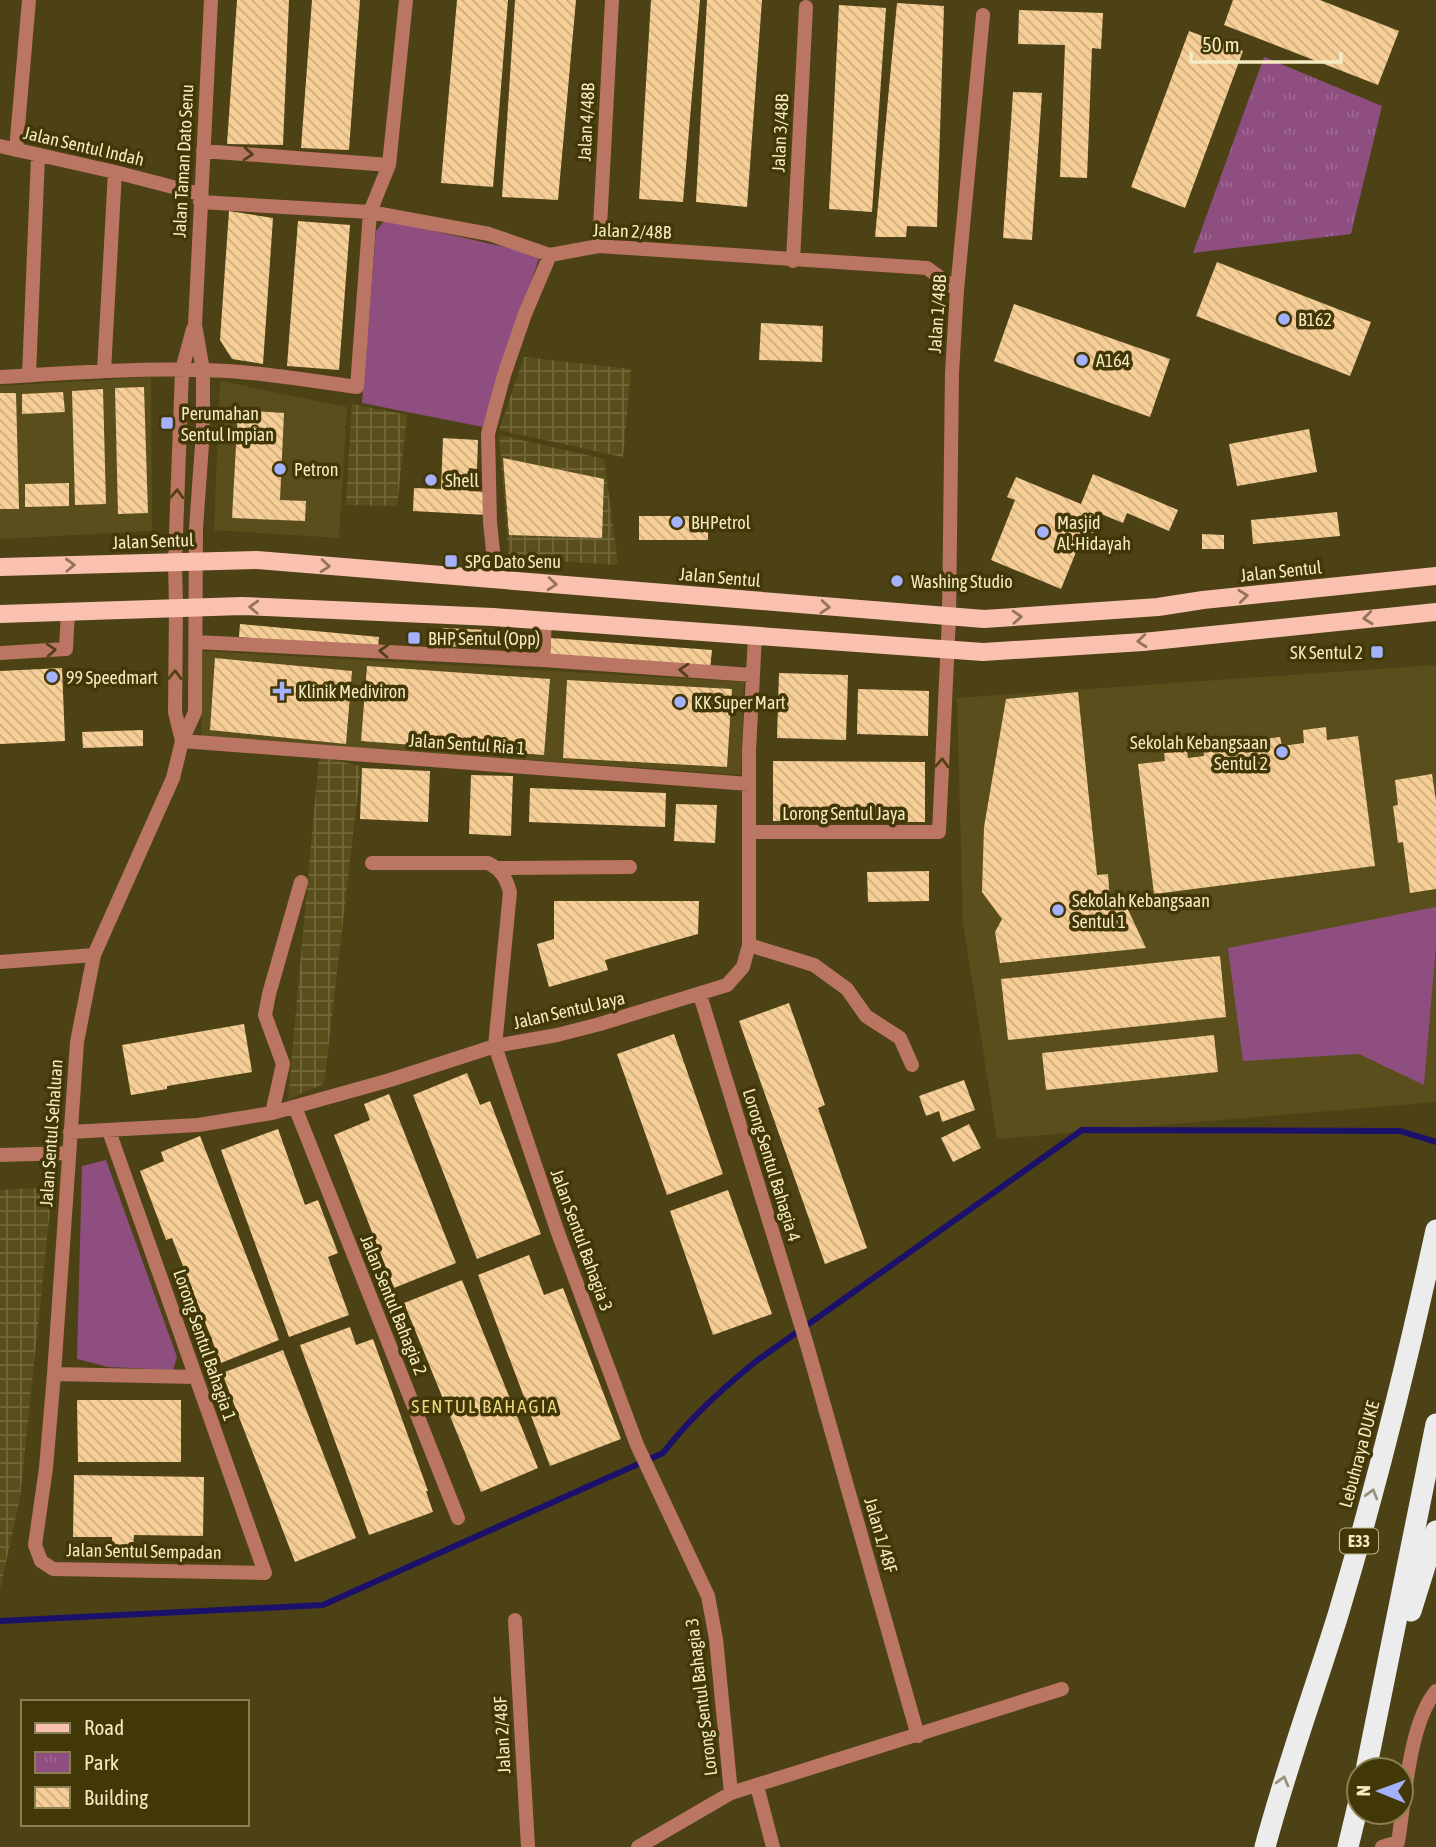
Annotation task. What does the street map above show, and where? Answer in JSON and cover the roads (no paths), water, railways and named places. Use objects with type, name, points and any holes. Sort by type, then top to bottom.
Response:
[{"type":"highway","name":"Lebuhraya DUKE","points":[[1265,1847],[1286,1770],[1338,1615],[1385,1450],[1436,1230]]},
{"type":"highway","points":[[1369,1756],[1436,1424]]},
{"type":"highway","points":[[1378,1720],[1436,1531]]},
{"type":"highway","points":[[1348,1847],[1353,1826]]},
{"type":"main road","name":"Jalan Sentul","points":[[0,567],[257,560],[984,619],[1090,613],[1436,576]]},
{"type":"main road","points":[[0,614],[242,606],[545,620],[947,650],[1013,652],[1143,642],[1436,612]]},
{"type":"street","points":[[16,150],[29,0]]},
{"type":"street","name":"Jalan Taman Dato Senu","points":[[196,608],[196,528],[203,431],[203,370],[195,325],[211,0]]},
{"type":"street","points":[[0,377],[104,371],[203,370],[276,375],[357,387],[370,212],[389,165],[406,0]]},
{"type":"street","name":"Jalan 4/48B","points":[[599,246],[612,0]]},
{"type":"street","name":"Jalan 3/48B","points":[[793,261],[806,6]]},
{"type":"street","name":"Jalan 1/48B","points":[[939,832],[949,617],[952,373],[957,290],[983,15]]},
{"type":"street","name":"Jalan Sentul Indah","points":[[0,146],[116,172],[200,198],[370,212],[489,234],[550,255]]},
{"type":"street","points":[[203,151],[389,165]]},
{"type":"street","points":[[29,375],[38,156]]},
{"type":"street","points":[[104,371],[116,172]]},
{"type":"street","name":"Jalan 2/48B","points":[[550,255],[599,246],[927,268],[957,290]]},
{"type":"street","points":[[496,580],[490,522],[488,434],[512,351],[550,255]]},
{"type":"street","name":"Jalan Taman Dato Senu","points":[[176,608],[174,562],[182,370],[195,325]]},
{"type":"street","name":"Jalan Sentul Sehaluan","points":[[176,608],[175,712],[182,741]]},
{"type":"street","name":"Jalan Sentul Sehaluan","points":[[35,1545],[47,1468],[77,1042],[94,956],[173,778],[182,741],[195,712],[196,608]]},
{"type":"street","points":[[0,653],[66,649],[68,612]]},
{"type":"street","points":[[543,660],[545,620]]},
{"type":"street","name":"Jalan Sentul Jaya","points":[[70,1132],[198,1125],[272,1113],[390,1080],[495,1046],[568,1032],[727,985],[743,967],[749,945],[749,784],[755,636]]},
{"type":"street","points":[[196,642],[543,660],[752,675]]},
{"type":"street","name":"Jalan Sentul Ria 1","points":[[182,741],[749,784]]},
{"type":"street","name":"Lorong Sentul Jaya","points":[[749,832],[939,832]]},
{"type":"street","points":[[372,863],[488,863],[499,868],[630,867]]},
{"type":"street","points":[[495,1046],[510,892],[506,878],[499,868]]},
{"type":"street","points":[[272,1113],[283,1064],[265,1015],[300,882]]},
{"type":"street","points":[[749,945],[814,965],[847,989],[866,1016],[900,1038],[912,1065]]},
{"type":"street","points":[[0,962],[94,956]]},
{"type":"street","name":"Lorong Sentul Bahagia 4","points":[[700,995],[807,1345]]},
{"type":"street","name":"Jalan Sentul Bahagia 3","points":[[495,1046],[558,1233],[639,1449]]},
{"type":"street","name":"Jalan Sentul Bahagia 2","points":[[295,1107],[458,1518]]},
{"type":"street","name":"Lorong Sentul Bahagia 1","points":[[109,1131],[265,1573]]},
{"type":"street","points":[[0,1155],[69,1153]]},
{"type":"street","name":"Jalan 1/48F","points":[[807,1345],[918,1736]]},
{"type":"street","points":[[54,1374],[196,1377]]},
{"type":"street","name":"Lorong Sentul Bahagia 3","points":[[639,1449],[708,1596],[716,1639],[731,1793]]},
{"type":"street","name":"Jalan Sentul Sempadan","points":[[35,1545],[41,1561],[53,1569],[265,1573]]},
{"type":"street","name":"Jalan 2/48F","points":[[515,1620],[528,1847]]},
{"type":"street","points":[[638,1847],[731,1793],[1062,1689]]},
{"type":"street","points":[[1382,1847],[1398,1842],[1422,1713],[1436,1691]]},
{"type":"street","points":[[757,1786],[773,1847]]},
{"type":"waterway","points":[[0,1621],[323,1605],[663,1453],[706,1405],[755,1362],[1082,1130],[1400,1131],[1436,1142]]},
{"type":"place","name":"B162","points":[[1284,319]]},
{"type":"place","name":"A164","points":[[1082,360]]},
{"type":"place","name":"Perumahan Sentul Impian","points":[[167,423]]},
{"type":"place","name":"Petron","points":[[280,469]]},
{"type":"place","name":"Shell","points":[[431,480]]},
{"type":"place","name":"BHPetrol","points":[[677,522]]},
{"type":"place","name":"Masjid Al-Hidayah","points":[[1043,532]]},
{"type":"place","name":"SPG Dato Senu","points":[[451,561]]},
{"type":"place","name":"Washing Studio","points":[[897,581]]},
{"type":"place","name":"BHP Sentul (Opp)","points":[[414,638]]},
{"type":"place","name":"SK Sentul 2","points":[[1377,652]]},
{"type":"place","name":"99 Speedmart","points":[[52,677]]},
{"type":"place","name":"Klinik Mediviron","points":[[282,691]]},
{"type":"place","name":"KK Super Mart","points":[[680,702]]},
{"type":"place","name":"Sekolah Kebangsaan Sentul 2","points":[[1282,752]]},
{"type":"place","name":"Sekolah Kebangsaan Sentul 1","points":[[1058,910]]},
{"type":"district","name":"SENTUL BAHAGIA","points":[[485,1406]]}]
